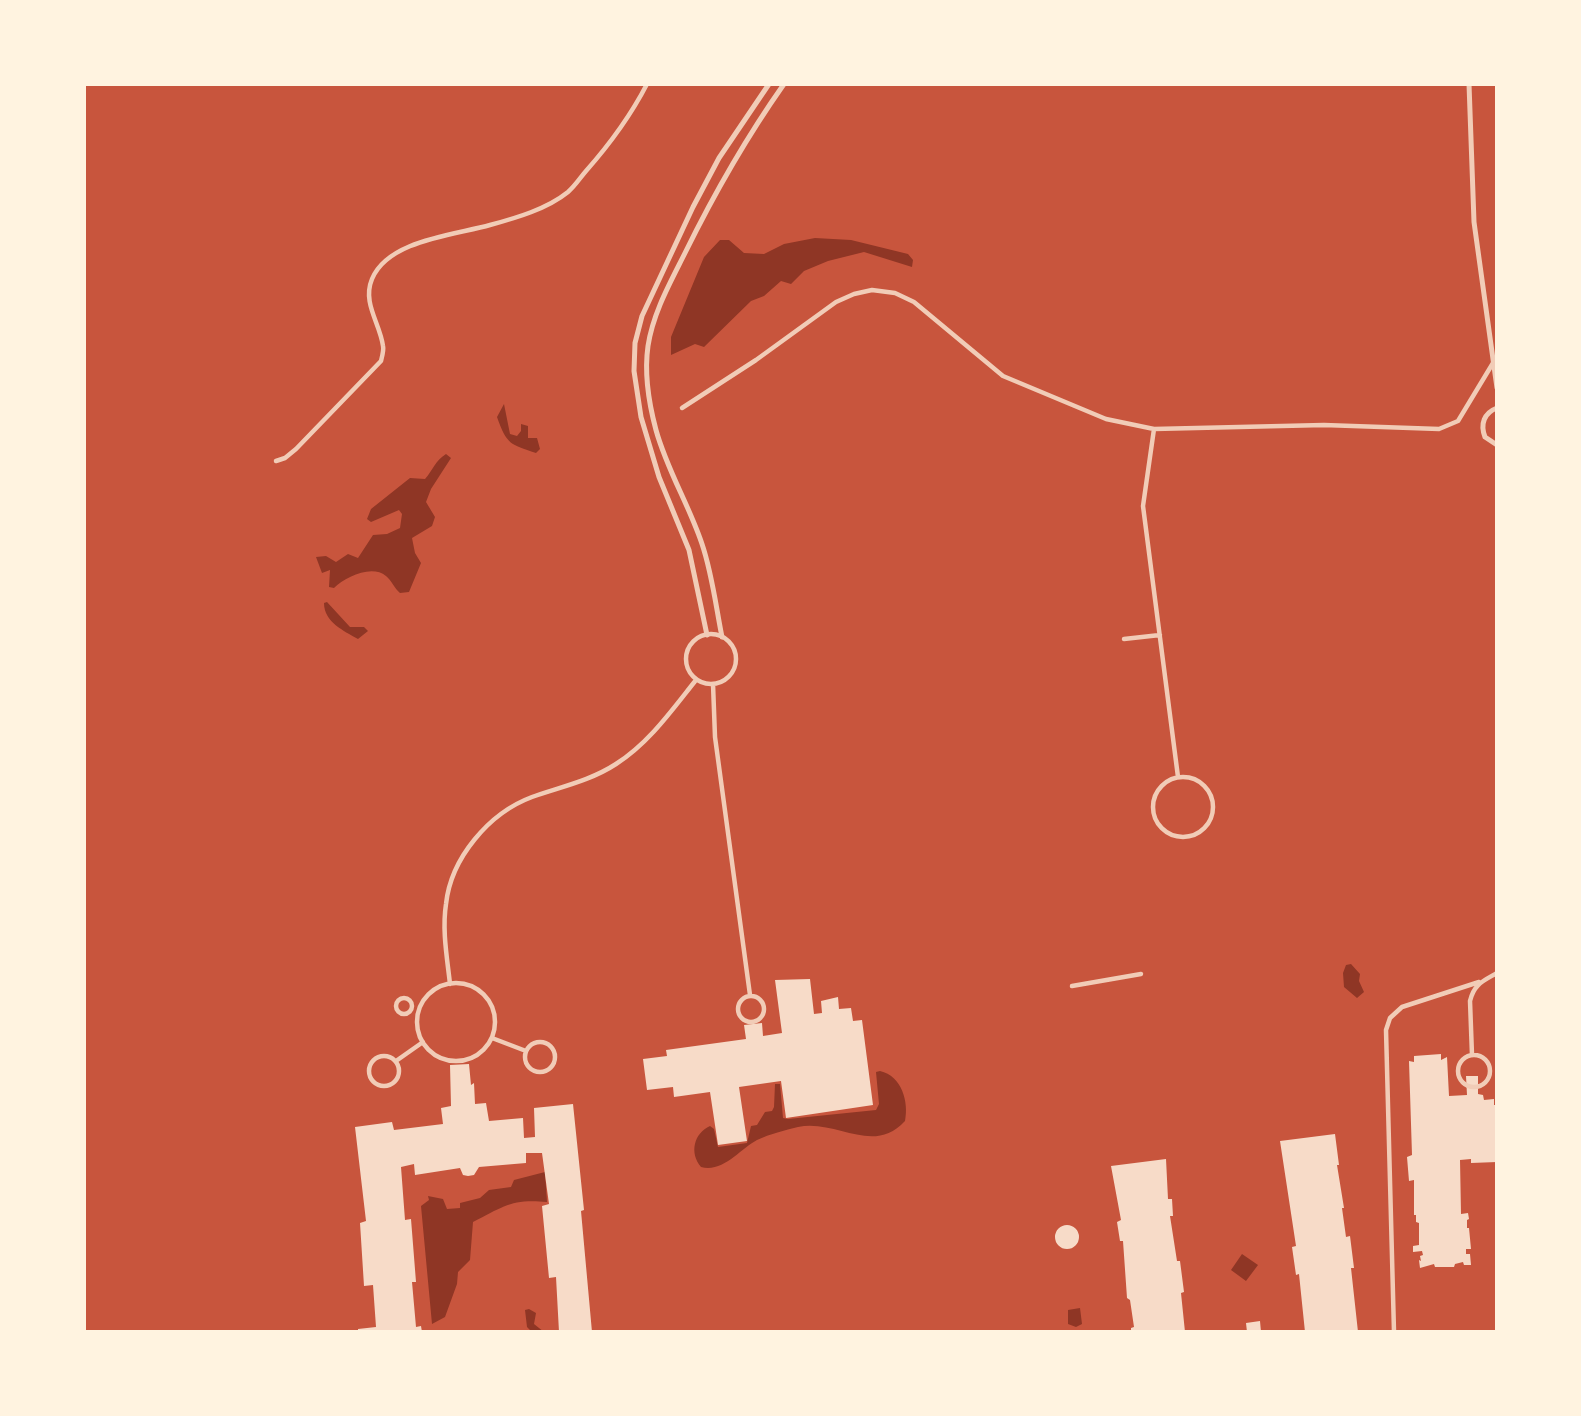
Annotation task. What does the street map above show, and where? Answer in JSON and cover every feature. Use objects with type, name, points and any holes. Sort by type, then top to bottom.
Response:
[{"type":"street","points":[[276,461],[296,449],[381,361],[384,347],[368,295],[373,277],[385,263],[409,245],[520,216],[568,192],[598,158],[637,104],[647,84]]},
{"type":"street","points":[[707,635],[689,550],[659,477],[641,417],[635,371],[635,343],[642,316],[699,195],[719,159],[769,84]]},
{"type":"street","points":[[722,637],[707,635],[692,643],[688,650],[687,666],[696,680],[713,684],[727,678],[735,664],[733,648],[722,637],[703,545],[656,429],[646,371],[647,352],[660,304],[718,187],[784,84]]},
{"type":"street","points":[[1469,84],[1474,222],[1497,387]]},
{"type":"street","points":[[682,408],[756,360],[836,302],[872,290],[895,293],[914,302],[1003,376],[1105,419],[1154,429],[1324,425],[1439,429],[1458,421],[1494,362]]},
{"type":"street","points":[[1497,408],[1488,413],[1483,424],[1485,437],[1497,445]]},
{"type":"street","points":[[1154,429],[1143,506],[1178,777]]},
{"type":"street","points":[[1124,639],[1160,635]]},
{"type":"street","points":[[450,984],[445,938],[446,902],[456,870],[475,837],[507,810],[529,798],[583,781],[616,764],[644,742],[696,680]]},
{"type":"street","points":[[713,684],[715,737],[750,995]]},
{"type":"street","points":[[1178,777],[1195,779],[1209,790],[1213,798],[1213,815],[1209,825],[1192,837],[1172,836],[1163,831],[1154,815],[1153,806],[1159,790],[1165,783],[1178,777]]},
{"type":"street","points":[[1395,1332],[1386,1030],[1390,1018],[1402,1007],[1479,982],[1497,973]]},
{"type":"street","points":[[1072,986],[1141,974]]},
{"type":"street","points":[[1472,1055],[1470,1001],[1479,982]]},
{"type":"street","points":[[450,984],[468,985],[480,991],[489,1000],[494,1012],[492,1038],[484,1049],[461,1060],[448,1060],[436,1055],[424,1042],[418,1024],[419,1012],[432,991],[450,984]]},
{"type":"street","points":[[750,995],[761,1000],[764,1009],[761,1018],[752,1022],[742,1019],[737,1011],[740,1001],[750,995]]},
{"type":"street","points":[[412,1007],[419,1012]]},
{"type":"street","points":[[492,1038],[526,1051]]},
{"type":"street","points":[[396,1061],[424,1042]]},
{"type":"street","points":[[544,1042],[555,1053],[552,1067],[545,1071],[531,1070],[526,1063],[526,1051],[531,1045],[544,1042]]},
{"type":"street","points":[[1472,1055],[1486,1061],[1490,1071],[1483,1084],[1473,1087],[1464,1084],[1458,1069],[1463,1060],[1472,1055]]},
{"type":"street","points":[[388,1056],[396,1061],[399,1074],[390,1086],[381,1086],[370,1078],[369,1069],[375,1059],[388,1056]]},
{"type":"shaded area","points":[[815,238],[851,240],[908,254],[913,260],[912,267],[864,252],[828,261],[804,271],[791,284],[781,281],[764,296],[751,301],[704,347],[695,344],[671,355],[671,337],[704,257],[720,240],[729,240],[744,253],[764,254],[784,244]]},
{"type":"shaded area","points":[[504,404],[510,434],[517,436],[521,431],[521,424],[528,426],[528,438],[537,438],[540,449],[536,453],[515,445],[507,438],[497,417]]},
{"type":"shaded area","points":[[446,454],[451,458],[426,502],[435,517],[432,526],[412,538],[415,553],[421,563],[409,592],[400,593],[386,576],[374,571],[359,573],[334,588],[329,587],[330,570],[322,573],[316,557],[326,556],[336,562],[348,554],[358,558],[373,535],[387,534],[400,528],[402,514],[399,510],[371,522],[367,519],[371,509],[410,478],[425,479]]},
{"type":"shaded area","points":[[327,602],[350,627],[364,627],[368,631],[358,639],[341,629],[327,616],[324,603]]},
{"type":"shaded area","points":[[1351,964],[1360,974],[1359,981],[1364,992],[1357,998],[1344,987],[1343,973],[1346,965]]},
{"type":"shaded area","points":[[880,1071],[894,1078],[905,1098],[905,1121],[893,1131],[880,1136],[867,1136],[812,1126],[798,1127],[757,1140],[717,1167],[701,1167],[697,1162],[694,1150],[697,1138],[710,1126],[714,1129],[718,1147],[747,1143],[751,1126],[757,1125],[765,1112],[772,1111],[774,1107],[775,1084],[780,1084],[783,1118],[876,1110],[879,1104],[876,1072]]},
{"type":"shaded area","points":[[545,1172],[547,1202],[516,1203],[473,1222],[470,1260],[458,1272],[457,1284],[445,1317],[432,1324],[421,1206],[429,1200],[428,1196],[443,1199],[447,1209],[460,1208],[460,1203],[480,1198],[489,1190],[511,1187],[514,1180]]},
{"type":"shaded area","points":[[1242,1254],[1258,1265],[1246,1281],[1231,1270]]},
{"type":"shaded area","points":[[1080,1308],[1082,1324],[1076,1327],[1068,1324],[1068,1310]]},
{"type":"shaded area","points":[[525,1310],[536,1313],[534,1324],[544,1332],[532,1332],[527,1327]]},
{"type":"building","points":[[810,979],[814,1014],[822,1013],[821,1001],[838,997],[839,1009],[851,1008],[853,1021],[862,1020],[873,1105],[786,1118],[781,1081],[739,1087],[747,1141],[718,1145],[710,1092],[674,1097],[673,1087],[647,1090],[643,1059],[667,1056],[666,1050],[746,1039],[744,1025],[762,1023],[763,1036],[782,1033],[775,980]]},
{"type":"building","points":[[1441,1054],[1441,1060],[1447,1057],[1449,1096],[1467,1095],[1466,1076],[1478,1076],[1478,1094],[1483,1095],[1484,1100],[1494,1099],[1494,1105],[1497,1105],[1497,1162],[1471,1163],[1471,1159],[1460,1160],[1461,1214],[1468,1213],[1467,1228],[1471,1249],[1466,1249],[1466,1254],[1470,1254],[1471,1265],[1464,1265],[1463,1262],[1455,1264],[1454,1267],[1435,1267],[1434,1264],[1420,1268],[1422,1251],[1413,1252],[1413,1246],[1419,1245],[1419,1223],[1414,1215],[1414,1180],[1409,1181],[1407,1157],[1412,1155],[1409,1061],[1414,1062],[1414,1056]]},
{"type":"building","points":[[469,1064],[471,1085],[474,1083],[475,1104],[486,1103],[489,1121],[523,1118],[524,1138],[535,1137],[534,1108],[573,1104],[584,1210],[581,1211],[592,1332],[559,1332],[556,1277],[549,1278],[542,1206],[549,1204],[542,1153],[526,1153],[526,1163],[479,1167],[474,1175],[468,1176],[463,1175],[460,1168],[415,1175],[414,1164],[401,1167],[405,1220],[411,1219],[416,1327],[421,1326],[422,1332],[358,1332],[358,1329],[376,1327],[373,1285],[364,1286],[360,1223],[366,1221],[355,1127],[392,1122],[394,1130],[443,1124],[441,1108],[451,1106],[450,1065]]},
{"type":"building","points":[[1335,1134],[1346,1237],[1350,1236],[1354,1268],[1351,1268],[1358,1332],[1305,1332],[1299,1274],[1296,1275],[1292,1247],[1296,1246],[1280,1141]]},
{"type":"building","points":[[1166,1159],[1168,1199],[1172,1199],[1173,1216],[1170,1216],[1184,1292],[1181,1293],[1185,1332],[1131,1332],[1134,1327],[1130,1300],[1127,1298],[1123,1241],[1120,1241],[1117,1222],[1121,1220],[1111,1166]]},
{"type":"building","points":[[1067,1225],[1076,1228],[1079,1237],[1076,1246],[1067,1249],[1058,1246],[1055,1237],[1058,1228]]},
{"type":"building","points":[[1260,1321],[1261,1332],[1247,1332],[1246,1323]]}]
